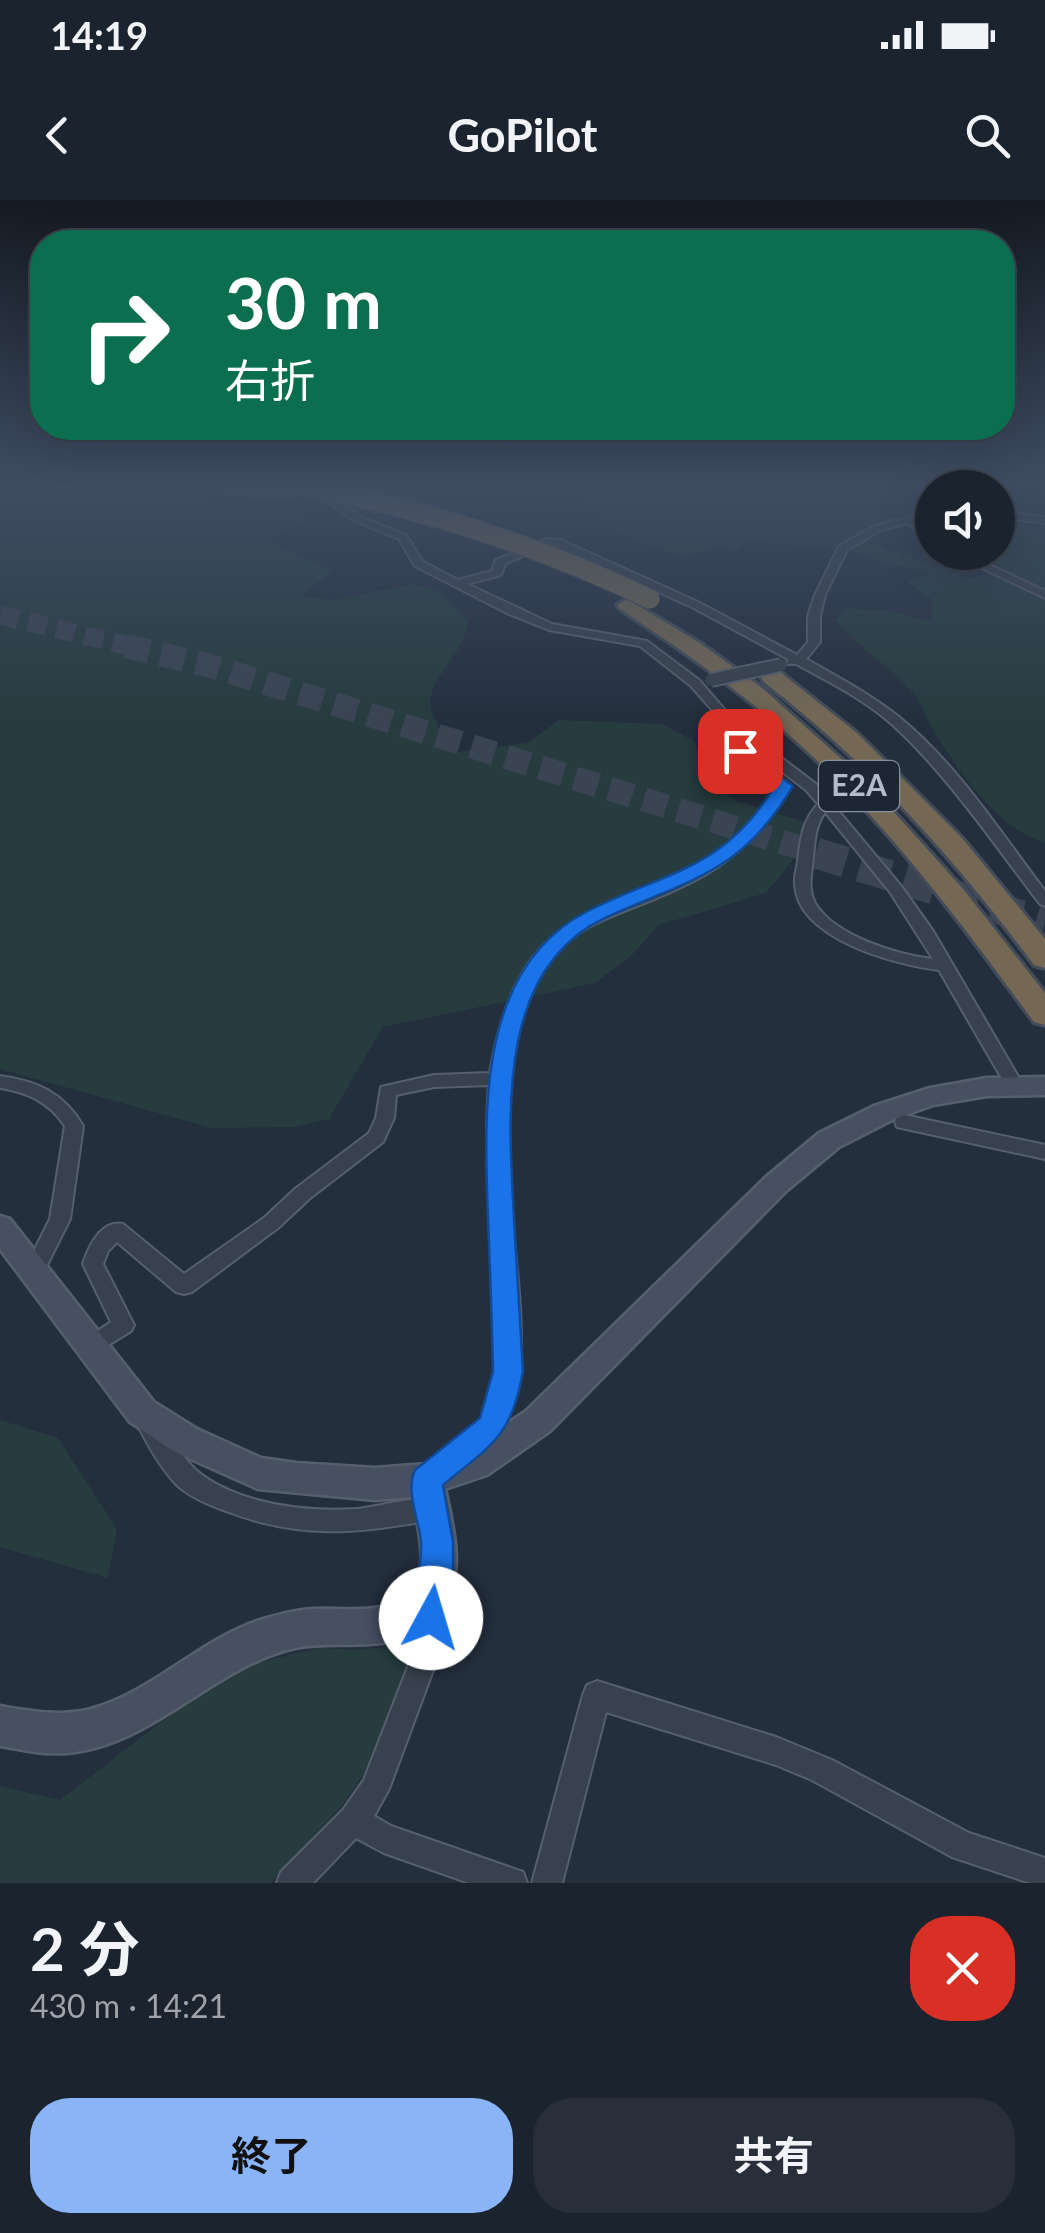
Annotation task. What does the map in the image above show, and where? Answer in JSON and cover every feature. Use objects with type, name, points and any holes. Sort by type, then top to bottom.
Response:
[{"type":"highway","name":"E2A","points":[[533,563],[638,602],[744,656],[856,747],[945,838],[1045,959]]},
{"type":"highway","name":"E2A","points":[[638,602],[824,751],[911,842],[1045,1016]]},
{"type":"street","points":[[418,563],[549,627],[642,642],[696,683],[733,727],[804,780],[896,889],[1014,1085]]},
{"type":"street","points":[[459,583],[500,572],[500,563]]},
{"type":"street","points":[[605,563],[652,583],[870,701],[920,742],[1045,901]]},
{"type":"street","points":[[696,683],[797,660],[814,642],[814,616],[835,563]]},
{"type":"street","points":[[992,570],[1045,595]]},
{"type":"street","points":[[428,1495],[491,1427],[502,1404],[508,1371],[508,1325],[496,1110],[509,1031],[525,988],[536,966],[560,938],[594,916],[703,870],[732,850],[766,816],[784,786],[740,751],[730,737],[733,727]]},
{"type":"street","points":[[823,806],[811,818],[802,882],[806,898],[834,929],[860,944],[909,963],[943,965]]},
{"type":"street","points":[[94,1345],[124,1325],[93,1264],[98,1246],[116,1230],[184,1286],[376,1137],[386,1118],[387,1091],[434,1081],[500,1080]]},
{"type":"street","points":[[0,1082],[39,1092],[62,1107],[74,1126],[60,1219],[34,1271]]},
{"type":"street","points":[[0,1227],[142,1412],[185,1440],[258,1473],[428,1495],[538,1421],[776,1184],[829,1140],[910,1102],[1014,1085],[1045,1086]]},
{"type":"street","points":[[904,1122],[1045,1152]]},
{"type":"street","points":[[0,1726],[50,1735],[80,1734],[110,1725],[269,1637],[298,1629],[373,1628],[417,1608],[436,1573],[437,1542],[428,1495]]},
{"type":"street","points":[[292,1883],[353,1820],[374,1789],[429,1646],[417,1608]]},
{"type":"street","points":[[547,1883],[598,1695],[776,1750],[822,1770],[963,1846],[1045,1873]]},
{"type":"street","points":[[353,1820],[384,1838],[512,1883]]},
{"type":"green space","points":[[0,563],[316,563],[332,570],[300,598],[339,599],[413,584],[436,590],[468,620],[461,644],[439,677],[431,698],[435,720],[456,752],[527,743],[559,720],[662,724],[694,741],[721,789],[736,801],[808,823],[792,861],[766,893],[659,925],[631,956],[595,983],[383,1027],[329,1119],[293,1127],[212,1128],[0,1069]]},
{"type":"green space","points":[[887,563],[915,563],[915,570],[945,570],[966,578],[1015,570],[1015,563],[1045,563],[1045,843],[1010,824],[980,796],[943,746],[912,692],[835,620],[846,608],[893,611],[932,622],[932,600],[907,582],[928,574]]},
{"type":"green space","points":[[0,1420],[58,1438],[117,1529],[108,1578],[0,1547]]},
{"type":"green space","points":[[417,1635],[420,1644],[391,1730],[343,1804],[271,1883],[0,1883],[0,1786],[60,1800],[209,1685],[252,1664],[319,1648],[385,1647]]},
{"type":"tunnel","points":[[0,615],[137,648]]},
{"type":"tunnel","points":[[126,646],[211,666],[824,855]]},
{"type":"tunnel","points":[[816,853],[1045,923]]},
{"type":"route","points":[[431,1618],[437,1542],[426,1480],[491,1427],[502,1404],[508,1371],[496,1110],[509,1031],[536,966],[560,938],[594,916],[703,870],[732,850],[766,816],[784,786],[740,751]]}]
